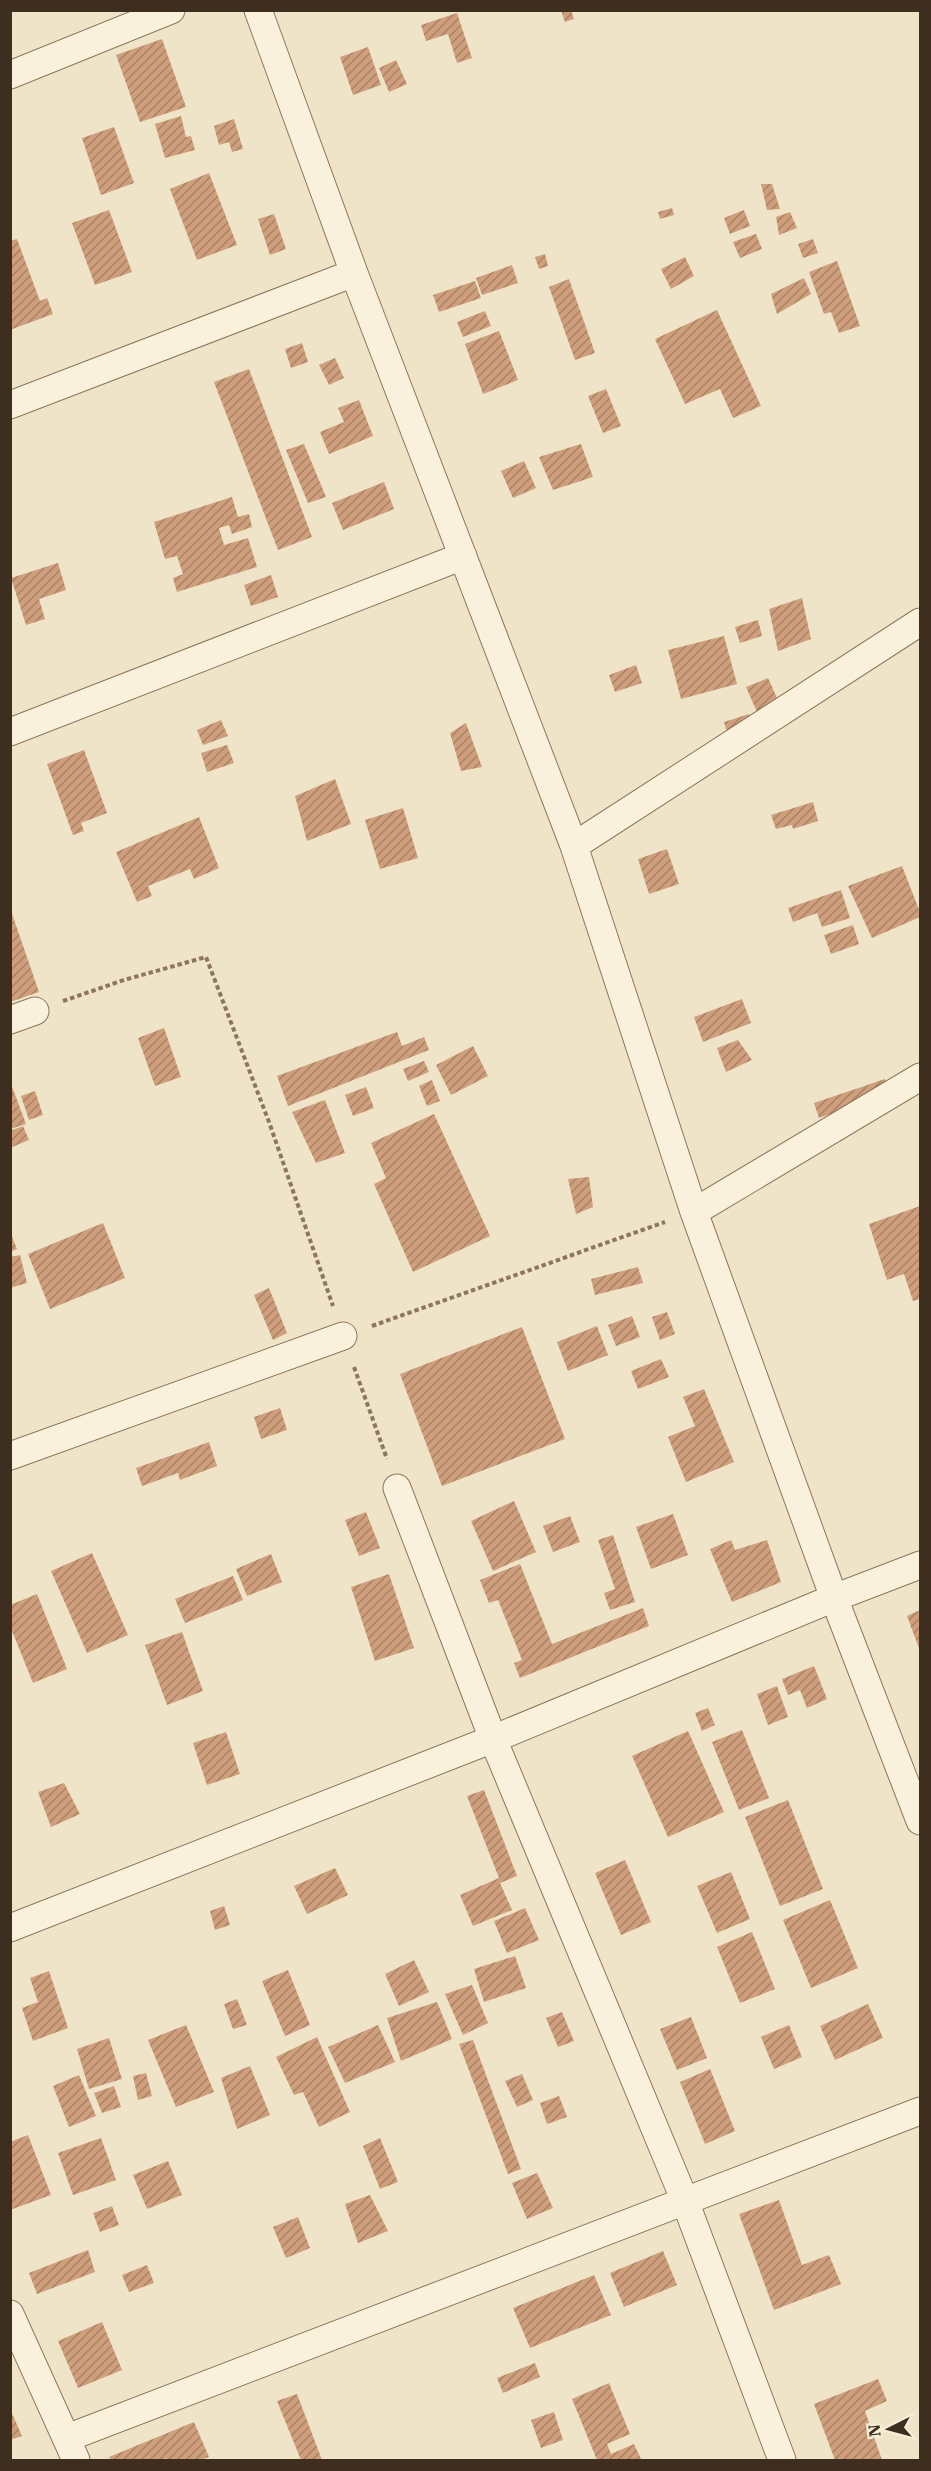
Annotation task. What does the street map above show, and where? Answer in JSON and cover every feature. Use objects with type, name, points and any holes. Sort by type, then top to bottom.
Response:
[{"type":"street","points":[[10,75],[171,10]]},
{"type":"street","points":[[258,10],[354,273],[574,846],[694,1212],[834,1598],[921,1821]]},
{"type":"street","points":[[10,405],[354,273]]},
{"type":"street","points":[[10,732],[463,556]]},
{"type":"street","points":[[574,846],[921,622]]},
{"type":"street","points":[[694,1212],[921,1077]]},
{"type":"street","points":[[10,1456],[344,1336]]},
{"type":"street","points":[[397,1488],[493,1739],[685,2201],[782,2460]]},
{"type":"street","points":[[10,1928],[493,1739],[834,1598],[921,1565]]},
{"type":"street","points":[[10,2314],[71,2449],[685,2201],[921,2111]]},
{"type":"path","points":[[23,1016],[124,980],[206,957],[269,1122],[397,1488]]},
{"type":"path","points":[[344,1336],[694,1212]]},
{"type":"building","points":[[561,10],[571,10],[574,19],[565,22]]},
{"type":"building","points":[[457,13],[472,58],[457,63],[448,34],[426,41],[421,25]]},
{"type":"building","points":[[162,39],[186,107],[140,122],[116,55]]},
{"type":"building","points":[[368,47],[381,85],[353,95],[340,57]]},
{"type":"building","points":[[396,60],[407,84],[389,92],[379,68]]},
{"type":"building","points":[[181,116],[186,137],[191,136],[195,150],[165,158],[155,124]]},
{"type":"building","points":[[234,119],[243,149],[232,152],[229,142],[219,145],[214,126]]},
{"type":"building","points":[[114,127],[134,183],[101,195],[82,138]]},
{"type":"building","points":[[209,173],[237,245],[197,260],[170,189]]},
{"type":"building","points":[[761,184],[772,184],[780,209],[767,210]]},
{"type":"building","points":[[672,208],[674,215],[660,219],[658,212]]},
{"type":"building","points":[[109,210],[132,272],[95,285],[72,223]]},
{"type":"building","points":[[744,210],[750,226],[730,234],[724,218]]},
{"type":"building","points":[[790,212],[797,228],[779,235],[776,217]]},
{"type":"building","points":[[274,214],[286,249],[270,255],[258,219]]},
{"type":"building","points":[[756,234],[762,249],[740,258],[733,242]]},
{"type":"building","points":[[17,239],[40,301],[47,298],[53,314],[10,330],[10,241]]},
{"type":"building","points":[[813,239],[818,253],[803,258],[798,244]]},
{"type":"building","points":[[545,254],[548,266],[539,269],[535,257]]},
{"type":"building","points":[[685,257],[694,276],[671,289],[661,269]]},
{"type":"building","points":[[837,261],[860,326],[839,333],[831,312],[824,314],[809,272]]},
{"type":"building","points":[[512,265],[518,283],[482,295],[476,278]]},
{"type":"building","points":[[804,278],[811,294],[777,314],[771,294]]},
{"type":"building","points":[[569,279],[595,353],[575,360],[549,287]]},
{"type":"building","points":[[475,281],[481,298],[439,312],[433,295]]},
{"type":"building","points":[[717,310],[761,406],[733,418],[720,389],[685,404],[655,339]]},
{"type":"building","points":[[485,311],[491,326],[463,337],[457,322]]},
{"type":"building","points":[[499,331],[518,380],[483,394],[465,344]]},
{"type":"building","points":[[302,343],[308,362],[291,368],[285,349]]},
{"type":"building","points":[[335,358],[344,378],[329,385],[319,365]]},
{"type":"building","points":[[249,369],[312,537],[278,550],[214,382]]},
{"type":"building","points":[[606,389],[621,426],[603,433],[588,396]]},
{"type":"building","points":[[359,400],[373,436],[329,454],[320,432],[344,422],[338,408]]},
{"type":"building","points":[[304,444],[326,497],[308,503],[286,450]]},
{"type":"building","points":[[581,444],[593,477],[553,490],[539,457]]},
{"type":"building","points":[[524,461],[536,488],[513,498],[501,471]]},
{"type":"building","points":[[384,482],[394,509],[343,530],[332,503]]},
{"type":"building","points":[[232,497],[238,517],[249,514],[252,527],[232,534],[229,525],[219,528],[224,545],[248,538],[257,567],[177,592],[173,578],[183,574],[177,556],[165,559],[154,522]]},
{"type":"building","points":[[58,563],[66,590],[39,599],[45,619],[26,625],[11,578]]},
{"type":"building","points":[[271,575],[278,597],[251,606],[244,585]]},
{"type":"building","points":[[802,598],[811,639],[778,651],[769,609]]},
{"type":"building","points":[[758,620],[762,636],[740,643],[735,627]]},
{"type":"building","points":[[724,636],[737,684],[681,699],[668,650]]},
{"type":"building","points":[[636,665],[642,683],[615,692],[609,675]]},
{"type":"building","points":[[768,678],[786,718],[764,728],[746,687]]},
{"type":"building","points":[[749,714],[754,731],[729,739],[724,722]]},
{"type":"building","points":[[221,720],[228,736],[203,745],[197,730]]},
{"type":"building","points":[[466,723],[482,767],[461,771],[450,733]]},
{"type":"building","points":[[227,745],[234,763],[207,772],[201,753]]},
{"type":"building","points":[[84,750],[107,813],[81,823],[84,831],[73,835],[47,764]]},
{"type":"building","points":[[335,779],[351,824],[307,841],[295,796]]},
{"type":"building","points":[[813,802],[818,821],[793,829],[792,825],[776,829],[771,815]]},
{"type":"building","points":[[403,808],[418,858],[380,869],[365,820]]},
{"type":"building","points":[[199,817],[219,868],[194,879],[190,869],[148,886],[152,896],[137,902],[116,852]]},
{"type":"building","points":[[667,849],[679,884],[649,894],[638,859]]},
{"type":"building","points":[[902,866],[920,917],[872,938],[848,886]]},
{"type":"building","points":[[841,890],[850,918],[822,927],[817,913],[793,922],[788,908]]},
{"type":"building","points":[[10,908],[39,992],[10,1002]]},
{"type":"building","points":[[853,925],[859,944],[831,954],[824,935]]},
{"type":"building","points":[[742,999],[751,1023],[703,1042],[694,1017]]},
{"type":"building","points":[[164,1028],[181,1077],[155,1086],[138,1038]]},
{"type":"building","points":[[397,1032],[402,1046],[424,1037],[429,1050],[288,1106],[277,1076]]},
{"type":"building","points":[[738,1040],[752,1060],[726,1072],[717,1048]]},
{"type":"building","points":[[473,1046],[488,1076],[451,1095],[436,1065]]},
{"type":"building","points":[[424,1061],[429,1072],[408,1081],[403,1069]]},
{"type":"building","points":[[885,1079],[890,1093],[819,1118],[814,1103]]},
{"type":"building","points":[[432,1080],[440,1101],[427,1106],[419,1086]]},
{"type":"building","points":[[10,1081],[26,1124],[10,1129]]},
{"type":"building","points":[[366,1087],[374,1108],[353,1116],[345,1095]]},
{"type":"building","points":[[35,1091],[43,1115],[29,1120],[21,1096]]},
{"type":"building","points":[[325,1100],[345,1153],[316,1163],[292,1112]]},
{"type":"building","points":[[434,1114],[490,1236],[413,1272],[374,1184],[386,1178],[371,1143]]},
{"type":"building","points":[[23,1126],[29,1140],[10,1148],[10,1131]]},
{"type":"building","points":[[589,1177],[593,1207],[576,1214],[568,1179]]},
{"type":"building","points":[[920,1206],[920,1299],[913,1301],[904,1274],[887,1280],[869,1224]]},
{"type":"building","points":[[103,1223],[125,1278],[50,1309],[28,1254]]},
{"type":"building","points":[[10,1232],[17,1249],[10,1252]]},
{"type":"building","points":[[20,1255],[27,1283],[10,1288],[10,1257]]},
{"type":"building","points":[[638,1267],[643,1283],[595,1295],[591,1279]]},
{"type":"building","points":[[269,1288],[287,1333],[273,1340],[254,1295]]},
{"type":"building","points":[[667,1312],[675,1334],[660,1340],[652,1317]]},
{"type":"building","points":[[632,1316],[640,1337],[616,1346],[608,1325]]},
{"type":"building","points":[[597,1326],[608,1355],[568,1371],[557,1342]]},
{"type":"building","points":[[522,1327],[565,1439],[442,1486],[400,1374]]},
{"type":"building","points":[[661,1359],[669,1377],[638,1389],[631,1371]]},
{"type":"building","points":[[704,1389],[734,1462],[686,1482],[668,1437],[695,1426],[683,1397]]},
{"type":"building","points":[[280,1408],[287,1430],[261,1439],[254,1417]]},
{"type":"building","points":[[209,1442],[217,1466],[180,1480],[178,1473],[142,1486],[136,1468]]},
{"type":"building","points":[[514,1501],[536,1552],[493,1571],[471,1521]]},
{"type":"building","points":[[366,1512],[380,1548],[359,1556],[345,1520]]},
{"type":"building","points":[[673,1514],[688,1555],[651,1569],[636,1527]]},
{"type":"building","points":[[570,1516],[580,1542],[553,1552],[543,1526]]},
{"type":"building","points":[[613,1535],[635,1602],[610,1610],[604,1593],[615,1589],[598,1540]]},
{"type":"building","points":[[731,1540],[735,1550],[767,1540],[781,1582],[732,1602],[710,1549]]},
{"type":"building","points":[[92,1553],[128,1635],[87,1653],[51,1571]]},
{"type":"building","points":[[271,1554],[282,1582],[247,1596],[236,1569]]},
{"type":"building","points":[[520,1564],[552,1644],[643,1608],[649,1626],[520,1678],[514,1663],[522,1660],[498,1600],[489,1603],[480,1580]]},
{"type":"building","points":[[389,1574],[414,1648],[375,1661],[351,1587]]},
{"type":"building","points":[[233,1576],[243,1600],[185,1623],[175,1599]]},
{"type":"building","points":[[37,1594],[67,1669],[33,1683],[10,1626],[10,1605]]},
{"type":"building","points":[[920,1610],[920,1651],[907,1616]]},
{"type":"building","points":[[182,1632],[203,1691],[167,1705],[145,1645]]},
{"type":"building","points":[[814,1666],[827,1699],[807,1708],[800,1690],[788,1695],[782,1679]]},
{"type":"building","points":[[777,1686],[788,1717],[768,1725],[757,1694]]},
{"type":"building","points":[[708,1708],[715,1725],[702,1731],[695,1713]]},
{"type":"building","points":[[742,1730],[769,1798],[739,1810],[712,1742]]},
{"type":"building","points":[[688,1731],[724,1812],[668,1837],[632,1756]]},
{"type":"building","points":[[226,1732],[240,1774],[207,1785],[193,1743]]},
{"type":"building","points":[[64,1783],[80,1814],[51,1827],[38,1792]]},
{"type":"building","points":[[484,1790],[517,1876],[500,1883],[512,1910],[473,1926],[460,1895],[499,1878],[467,1796]]},
{"type":"building","points":[[788,1800],[823,1889],[780,1906],[745,1817]]},
{"type":"building","points":[[625,1860],[651,1922],[621,1935],[595,1873]]},
{"type":"building","points":[[335,1868],[348,1895],[307,1914],[294,1886]]},
{"type":"building","points":[[731,1872],[750,1919],[717,1933],[697,1886]]},
{"type":"building","points":[[830,1900],[858,1968],[811,1988],[783,1920]]},
{"type":"building","points":[[224,1906],[230,1925],[215,1930],[210,1911]]},
{"type":"building","points":[[525,1908],[539,1940],[507,1953],[494,1921]]},
{"type":"building","points":[[752,1932],[775,1989],[740,2003],[717,1947]]},
{"type":"building","points":[[515,1956],[526,1988],[484,2002],[474,1969]]},
{"type":"building","points":[[414,1960],[429,1992],[399,2006],[385,1974]]},
{"type":"building","points":[[288,1970],[310,2025],[285,2036],[262,1981]]},
{"type":"building","points":[[49,1971],[68,2028],[33,2041],[22,2008],[38,2002],[30,1978]]},
{"type":"building","points":[[472,1985],[488,2023],[463,2035],[445,1994]]},
{"type":"building","points":[[237,1999],[247,2025],[233,2029],[224,2004]]},
{"type":"building","points":[[437,2002],[452,2039],[401,2061],[387,2018]]},
{"type":"building","points":[[868,2004],[883,2038],[835,2060],[820,2026]]},
{"type":"building","points":[[562,2012],[574,2041],[558,2047],[546,2018]]},
{"type":"building","points":[[691,2017],[707,2058],[677,2070],[660,2029]]},
{"type":"building","points":[[186,2025],[214,2092],[176,2107],[148,2040]]},
{"type":"building","points":[[378,2025],[395,2062],[345,2083],[328,2047]]},
{"type":"building","points":[[789,2025],[802,2057],[774,2069],[761,2037]]},
{"type":"building","points":[[317,2037],[350,2112],[319,2127],[303,2092],[294,2095],[276,2057]]},
{"type":"building","points":[[109,2038],[122,2079],[89,2089],[77,2049]]},
{"type":"building","points":[[473,2040],[521,2169],[508,2174],[459,2044]]},
{"type":"building","points":[[250,2066],[270,2115],[237,2129],[221,2078]]},
{"type":"building","points":[[710,2069],[735,2131],[705,2144],[680,2082]]},
{"type":"building","points":[[146,2073],[152,2096],[138,2100],[133,2076]]},
{"type":"building","points":[[522,2074],[533,2100],[517,2107],[505,2081]]},
{"type":"building","points":[[79,2075],[96,2116],[69,2127],[53,2086]]},
{"type":"building","points":[[114,2086],[121,2107],[102,2113],[94,2093]]},
{"type":"building","points":[[559,2096],[567,2117],[547,2124],[540,2103]]},
{"type":"building","points":[[28,2135],[51,2195],[10,2210],[10,2142]]},
{"type":"building","points":[[101,2138],[116,2180],[73,2195],[58,2153]]},
{"type":"building","points":[[380,2138],[398,2182],[380,2189],[363,2146]]},
{"type":"building","points":[[168,2161],[182,2195],[147,2209],[133,2175]]},
{"type":"building","points":[[537,2173],[553,2208],[527,2219],[512,2183]]},
{"type":"building","points":[[370,2195],[388,2231],[358,2243],[345,2204]]},
{"type":"building","points":[[779,2200],[802,2265],[829,2255],[841,2284],[774,2310],[739,2214]]},
{"type":"building","points":[[112,2206],[119,2225],[100,2232],[93,2213]]},
{"type":"building","points":[[298,2217],[310,2248],[286,2258],[273,2227]]},
{"type":"building","points":[[88,2250],[95,2272],[37,2294],[29,2273]]},
{"type":"building","points":[[663,2251],[677,2285],[624,2307],[610,2273]]},
{"type":"building","points":[[147,2265],[154,2283],[129,2292],[122,2275]]},
{"type":"building","points":[[594,2275],[611,2315],[530,2348],[513,2308]]},
{"type":"building","points":[[102,2322],[122,2370],[78,2388],[58,2341]]},
{"type":"building","points":[[535,2363],[540,2377],[503,2393],[497,2378]]},
{"type":"building","points":[[878,2379],[887,2401],[865,2411],[882,2460],[835,2460],[814,2404]]},
{"type":"building","points":[[609,2383],[630,2434],[607,2444],[611,2454],[634,2444],[641,2459],[597,2460],[572,2399]]},
{"type":"building","points":[[297,2394],[322,2460],[301,2460],[277,2401]]},
{"type":"building","points":[[10,2409],[22,2436],[10,2440]]},
{"type":"building","points":[[554,2412],[563,2440],[541,2448],[531,2420]]},
{"type":"building","points":[[194,2422],[209,2457],[200,2460],[167,2460],[166,2458],[164,2460],[111,2460],[109,2457]]}]
